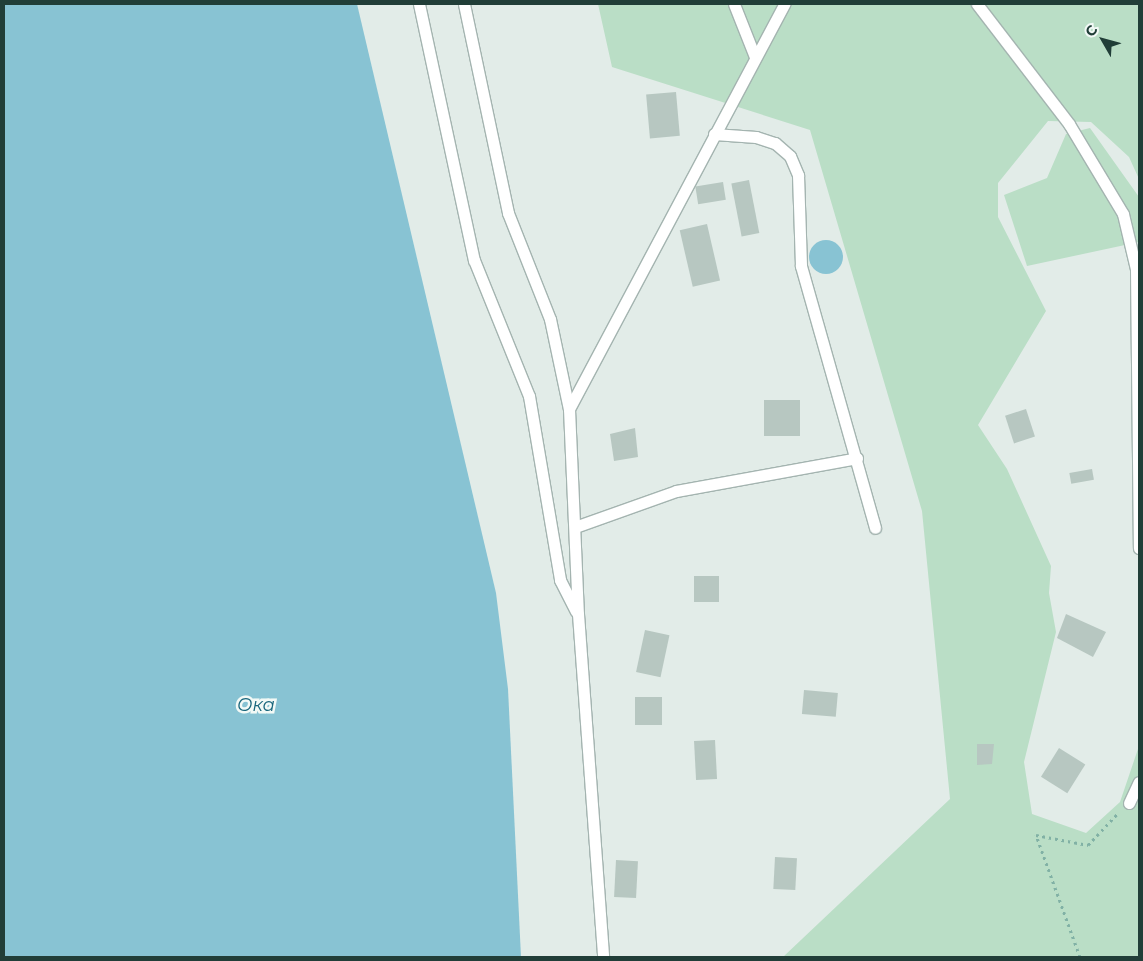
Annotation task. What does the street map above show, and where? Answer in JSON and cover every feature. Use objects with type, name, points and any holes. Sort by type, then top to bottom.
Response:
[{"type":"lane","points":[[419,4],[474,260],[529,396],[560,580],[578,614]]},
{"type":"lane","points":[[464,4],[508,213],[550,319],[569,409],[578,614],[603,957]]},
{"type":"lane","points":[[734,4],[755,57]]},
{"type":"lane","points":[[569,409],[784,4]]},
{"type":"lane","points":[[977,4],[1069,124],[1123,214],[1136,268],[1139,548]]},
{"type":"lane","points":[[714,134],[756,137],[775,143],[790,156],[798,175],[801,266],[857,458],[875,528]]},
{"type":"lane","points":[[575,528],[676,491],[857,458]]},
{"type":"lane","points":[[1129,802],[1139,782]]},
{"type":"path","points":[[1080,957],[1036,835],[1088,844],[1129,802]]},
{"type":"green space","points":[[598,4],[1139,4],[1139,179],[1129,157],[1091,122],[1048,121],[998,183],[998,217],[1046,311],[978,425],[1007,469],[1051,566],[1049,593],[1056,632],[1024,762],[1032,814],[1086,833],[1120,802],[1139,746],[1139,957],[783,957],[950,799],[922,511],[810,130],[612,67]]},
{"type":"green space","points":[[1090,128],[1139,197],[1139,242],[1027,266],[1004,195],[1047,178],[1066,134]]},
{"type":"water","name":"Ока","points":[[4,4],[357,4],[496,593],[508,689],[521,957],[4,957]]},
{"type":"water","points":[[826,240],[838,245],[843,257],[838,269],[826,274],[814,269],[809,257],[814,245]]},
{"type":"building","points":[[676,92],[680,136],[650,138],[646,95]]},
{"type":"building","points":[[749,180],[759,233],[742,236],[731,183]]},
{"type":"building","points":[[723,182],[726,200],[698,204],[695,186]]},
{"type":"building","points":[[707,224],[720,281],[693,287],[680,230]]},
{"type":"building","points":[[764,400],[800,400],[800,436],[764,436]]},
{"type":"building","points":[[1026,409],[1035,437],[1014,443],[1005,416]]},
{"type":"building","points":[[635,428],[638,457],[614,461],[610,434]]},
{"type":"building","points":[[1092,469],[1094,480],[1071,484],[1069,473]]},
{"type":"building","points":[[694,576],[719,576],[719,602],[694,602]]},
{"type":"building","points":[[1066,614],[1106,632],[1093,657],[1057,638]]},
{"type":"building","points":[[645,630],[669,635],[661,677],[636,672]]},
{"type":"building","points":[[804,690],[838,693],[836,717],[802,714]]},
{"type":"building","points":[[635,697],[662,697],[662,725],[635,725]]},
{"type":"building","points":[[715,740],[717,779],[696,780],[694,741]]},
{"type":"building","points":[[977,744],[994,744],[992,764],[977,765]]},
{"type":"building","points":[[1059,748],[1085,764],[1067,793],[1041,777]]},
{"type":"building","points":[[775,857],[797,858],[795,890],[773,889]]},
{"type":"building","points":[[616,860],[638,861],[636,898],[614,897]]}]
